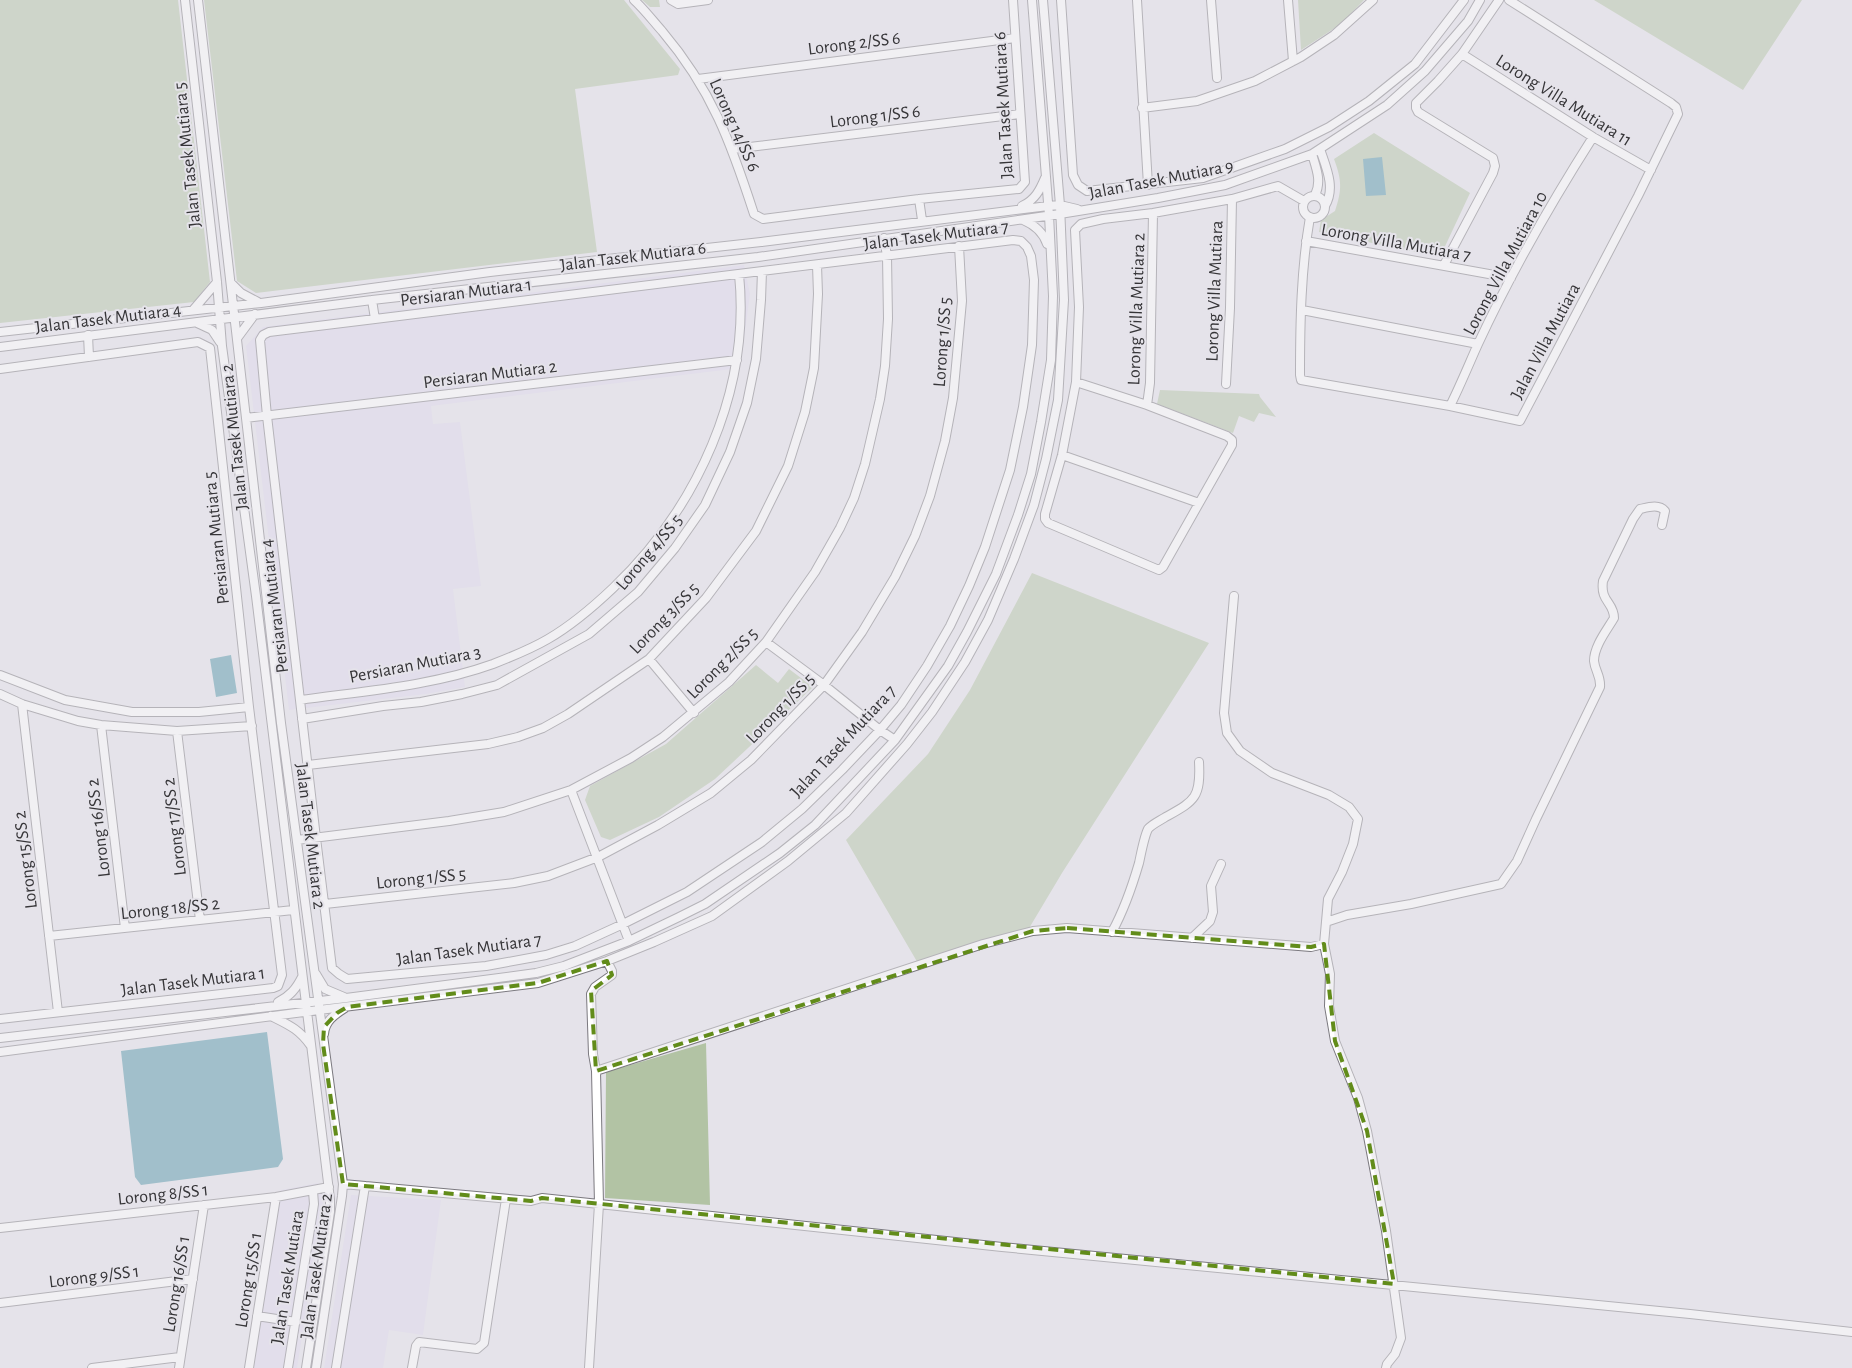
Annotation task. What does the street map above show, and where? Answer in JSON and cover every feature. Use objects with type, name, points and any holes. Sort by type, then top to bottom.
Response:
[{"type":"street","name":"Jalan Tasek Mutiara 5","points":[[185,0],[219,308]]},
{"type":"street","name":"Jalan Tasek Mutiara 5","points":[[198,0],[234,306]]},
{"type":"street","name":"Lorong 14/SS 6","points":[[634,0],[673,45],[698,78],[718,116],[732,149],[754,214],[762,219]]},
{"type":"street","points":[[675,2],[708,0]]},
{"type":"street","name":"Jalan Tasek Mutiara 6","points":[[762,219],[919,199],[1019,189],[1025,182],[1013,0]]},
{"type":"street","name":"Jalan Tasek Mutiara 6","points":[[1032,0],[1049,215]]},
{"type":"street","points":[[0,1052],[307,1011],[538,983],[606,961],[662,939],[712,916],[788,862],[846,813],[907,744],[951,685],[988,620],[1034,505],[1046,459],[1058,400],[1063,331],[1060,205],[1043,0]]},
{"type":"street","points":[[1061,0],[1073,175],[1078,185],[1086,191],[1203,178],[1285,149],[1329,127],[1369,100],[1415,64],[1464,0]]},
{"type":"street","points":[[1137,0],[1148,185]]},
{"type":"street","points":[[1211,0],[1217,78]]},
{"type":"street","points":[[1288,0],[1293,61]]},
{"type":"street","points":[[1142,108],[1197,101],[1255,81],[1293,61],[1334,35],[1373,0]]},
{"type":"street","name":"Jalan Tasek Mutiara 9","points":[[1060,214],[1076,209],[1158,198],[1225,185],[1312,154],[1387,105],[1425,72],[1468,21],[1480,0]]},
{"type":"street","points":[[1444,265],[1493,172],[1495,162],[1493,158],[1418,112],[1416,108],[1418,99],[1438,81],[1462,54],[1499,0]]},
{"type":"street","name":"Jalan Villa Mutiara","points":[[1310,218],[1306,241],[1302,310],[1301,380],[1450,406],[1520,421],[1651,170],[1678,114],[1676,107],[1509,0]]},
{"type":"street","points":[[187,18],[199,15]]},
{"type":"street","name":"Lorong 2/SS 6","points":[[698,78],[1015,38]]},
{"type":"street","name":"Lorong Villa Mutiara 11","points":[[1462,54],[1593,137],[1651,170]]},
{"type":"street","name":"Lorong 1/SS 6","points":[[732,149],[1020,114]]},
{"type":"street","name":"Lorong Villa Mutiara 10","points":[[1450,406],[1511,278],[1593,137]]},
{"type":"street","points":[[1312,154],[1319,188],[1315,195],[1308,197],[1304,202],[1303,209],[1310,218],[1321,215],[1328,200],[1330,185],[1320,149]]},
{"type":"street","points":[[1016,210],[1038,194],[1046,176]]},
{"type":"street","points":[[1076,382],[1147,406],[1227,436],[1232,440],[1232,446],[1163,567],[1159,570],[1048,523],[1046,519],[1062,455],[1076,382],[1079,307],[1075,230],[1081,224],[1103,219],[1154,214],[1232,199],[1278,186],[1304,202]]},
{"type":"street","points":[[1058,189],[1064,200],[1076,209],[1067,220],[1061,233]]},
{"type":"street","points":[[1315,195],[1323,200],[1325,206]]},
{"type":"street","points":[[919,199],[922,220]]},
{"type":"street","name":"Lorong Villa Mutiara","points":[[1226,384],[1230,308],[1232,199]]},
{"type":"street","name":"Jalan Tasek Mutiara 6","points":[[219,308],[490,272],[760,242],[922,220],[1060,205]]},
{"type":"street","name":"Jalan Tasek Mutiara 9","points":[[1060,205],[1076,209]]},
{"type":"street","name":"Jalan Tasek Mutiara 6","points":[[220,319],[752,257],[1060,214]]},
{"type":"street","name":"Lorong Villa Mutiara 2","points":[[1147,406],[1150,383],[1154,214]]},
{"type":"street","name":"Jalan Tasek Mutiara 7","points":[[306,1001],[346,998],[536,973],[564,966],[629,941],[705,904],[780,853],[815,825],[895,740],[948,666],[996,574],[1018,516],[1034,456],[1051,360],[1053,296],[1049,215]]},
{"type":"street","points":[[1022,219],[1031,223],[1045,237],[1050,253]]},
{"type":"street","name":"Lorong 2/SS 5","points":[[297,840],[449,821],[504,812],[571,790],[631,758],[663,737],[729,682],[766,642],[815,572],[840,528],[854,498],[866,464],[885,366],[888,319],[887,256],[884,238]]},
{"type":"street","name":"Jalan Tasek Mutiara 7","points":[[302,719],[332,968],[347,979],[486,966],[546,956],[575,946],[687,892],[762,842],[802,809],[842,770],[901,705],[927,666],[970,586],[985,547],[1007,479],[1023,407],[1032,345],[1034,280],[1031,256],[1027,247],[1021,241],[959,246],[739,274]]},
{"type":"street","name":"Lorong Villa Mutiara 7","points":[[1306,241],[1511,278]]},
{"type":"street","name":"Lorong 1/SS 5","points":[[325,904],[514,883],[548,876],[598,857],[658,826],[711,793],[751,760],[824,684],[862,632],[895,577],[915,536],[930,496],[954,398],[962,301],[959,246]]},
{"type":"street","name":"Lorong 3/SS 5","points":[[308,765],[488,744],[518,737],[543,728],[568,714],[649,658],[706,598],[756,531],[788,466],[805,412],[814,368],[818,303],[817,265]]},
{"type":"street","name":"Lorong 4/SS 5","points":[[302,719],[421,702],[497,685],[590,634],[638,592],[675,548],[705,505],[730,452],[747,403],[756,359],[762,271]]},
{"type":"street","points":[[490,272],[491,287]]},
{"type":"street","points":[[612,273],[614,290]]},
{"type":"street","name":"Persiaran Mutiara 1","points":[[260,340],[263,335],[269,332],[739,274]]},
{"type":"street","name":"Persiaran Mutiara 3","points":[[300,700],[450,676],[493,664],[547,640],[587,613],[631,571],[666,529],[688,494],[710,449],[726,403],[737,360],[741,317],[739,274]]},
{"type":"street","points":[[193,310],[217,282]]},
{"type":"street","points":[[231,283],[241,293],[260,303]]},
{"type":"street","points":[[372,300],[375,319]]},
{"type":"street","name":"Jalan Tasek Mutiara 2","points":[[234,306],[266,595],[313,968],[343,1184],[316,1368]]},
{"type":"street","name":"Jalan Tasek Mutiara 4","points":[[0,332],[219,308]]},
{"type":"street","name":"Jalan Tasek Mutiara 2","points":[[219,308],[222,346],[256,596],[329,1187],[330,1212],[306,1368]]},
{"type":"street","points":[[1302,310],[1478,344]]},
{"type":"street","points":[[238,337],[256,314]]},
{"type":"street","name":"Jalan Tasek Mutiara 4","points":[[0,347],[220,319]]},
{"type":"street","points":[[196,322],[212,330],[217,335],[222,346]]},
{"type":"street","points":[[0,369],[89,357],[88,335]]},
{"type":"street","name":"Persiaran Mutiara 4","points":[[260,340],[302,719]]},
{"type":"street","name":"Persiaran Mutiara 5","points":[[89,357],[198,342],[210,348],[252,726]]},
{"type":"street","name":"Persiaran Mutiara 2","points":[[246,418],[737,360]]},
{"type":"street","points":[[1062,455],[1199,503]]},
{"type":"street","points":[[226,486],[241,483]]},
{"type":"street","points":[[1326,922],[1347,915],[1410,904],[1501,884],[1517,861],[1600,687],[1601,679],[1594,662],[1596,651],[1614,618],[1614,612],[1603,597],[1603,581],[1633,519],[1640,509],[1656,506],[1662,508],[1665,511],[1662,525]]},
{"type":"street","points":[[256,596],[266,595]]},
{"type":"street","points":[[1234,596],[1224,713],[1227,733],[1240,751],[1272,773],[1329,795],[1349,807],[1358,819],[1353,844],[1342,872],[1328,899],[1324,944],[1330,974],[1329,1006],[1335,1041],[1358,1098],[1367,1132],[1394,1284],[1401,1338],[1395,1354],[1386,1368]]},
{"type":"street","points":[[766,642],[824,684],[895,740]]},
{"type":"street","points":[[649,658],[694,712]]},
{"type":"street","points":[[0,675],[65,700],[132,712],[199,712],[249,707]]},
{"type":"street","points":[[0,694],[22,704],[78,721],[101,725],[177,731],[252,726]]},
{"type":"street","name":"Lorong 15/SS 2","points":[[22,704],[58,1012]]},
{"type":"street","name":"Lorong 16/SS 2","points":[[101,725],[125,928]]},
{"type":"street","name":"Jalan Tasek Mutiara 1","points":[[0,1019],[278,986],[282,975],[252,726]]},
{"type":"street","name":"Lorong 17/SS 2","points":[[177,731],[200,920]]},
{"type":"street","points":[[1112,932],[1120,918],[1132,886],[1148,829],[1156,822],[1188,804],[1198,793],[1200,781],[1199,762]]},
{"type":"street","points":[[571,790],[629,941]]},
{"type":"street","points":[[1192,938],[1210,921],[1213,912],[1211,886],[1220,864]]},
{"type":"street","name":"Lorong 18/SS 2","points":[[49,936],[294,910]]},
{"type":"street","points":[[596,1071],[1001,939],[1032,931],[1068,928],[1311,947],[1324,944]]},
{"type":"street","points":[[589,1368],[599,1204],[596,1071],[593,1054],[591,994],[595,987],[612,975],[612,971],[606,961]]},
{"type":"street","points":[[313,968],[325,989],[346,998]]},
{"type":"street","points":[[269,1006],[290,996],[296,989],[302,975]]},
{"type":"street","name":"Jalan Tasek Mutiara 1","points":[[0,1038],[306,1001]]},
{"type":"street","points":[[324,1044],[324,1027],[331,1018],[347,1007]]},
{"type":"street","points":[[270,1016],[302,1034],[312,1048]]},
{"type":"street","points":[[343,1184],[530,1201],[542,1198],[1002,1247],[1394,1284],[1852,1332]]},
{"type":"street","points":[[336,1368],[366,1186]]},
{"type":"street","name":"Lorong 8/SS 1","points":[[0,1228],[276,1197],[329,1187]]},
{"type":"street","name":"Jalan Tasek Mutiara","points":[[288,1368],[314,1204],[313,1191]]},
{"type":"street","name":"Lorong 15/SS 1","points":[[249,1368],[276,1197]]},
{"type":"street","points":[[412,1368],[416,1346],[419,1342],[477,1348],[484,1342],[506,1199]]},
{"type":"street","name":"Lorong 16/SS 1","points":[[178,1368],[204,1204]]},
{"type":"street","name":"Lorong 9/SS 1","points":[[0,1303],[192,1279]]},
{"type":"street","points":[[257,1316],[296,1322]]},
{"type":"street","points":[[92,1368],[180,1356]]},
{"type":"highlighted area","points":[[1067,928],[1311,947],[1324,944],[1335,1041],[1367,1131],[1394,1284],[542,1198],[531,1201],[343,1184],[323,1044],[324,1027],[337,1013],[347,1007],[538,983],[607,961],[612,975],[591,991],[596,1071],[1033,931]]},
{"type":"shaded area","points":[[744,265],[750,294],[740,368],[431,406],[433,424],[460,422],[481,586],[453,589],[465,687],[426,694],[289,710],[246,346],[263,327]]},
{"type":"shaded area","points":[[318,1183],[323,1204],[297,1368],[254,1368],[281,1190]]},
{"type":"shaded area","points":[[351,1195],[441,1200],[423,1335],[389,1330],[383,1368],[324,1368]]},
{"type":"green space","points":[[0,0],[178,0],[210,282],[194,302],[0,323]]},
{"type":"green space","points":[[204,0],[624,0],[680,69],[678,75],[575,89],[597,252],[256,293],[237,281]]},
{"type":"green space","points":[[642,0],[659,0],[660,7],[650,7]]},
{"type":"green space","points":[[1298,0],[1364,0],[1341,24],[1301,50]]},
{"type":"green space","points":[[1594,0],[1802,0],[1743,90]]},
{"type":"green space","points":[[1374,133],[1470,193],[1440,257],[1319,232],[1321,220],[1335,211],[1339,197],[1340,179],[1334,159]]},
{"type":"green space","points":[[1160,390],[1259,394],[1276,417],[1259,413],[1254,422],[1239,416],[1233,433],[1157,404]]},
{"type":"green space","points":[[1032,573],[1209,643],[1062,873],[1028,930],[919,965],[846,840],[928,754],[970,690]]},
{"type":"green space","points":[[756,665],[778,683],[789,669],[813,687],[715,779],[659,817],[610,840],[601,837],[585,800],[590,786],[666,744]]},
{"type":"green space","points":[[706,1043],[710,1205],[605,1198],[606,1072]]},
{"type":"water","points":[[1382,157],[1386,195],[1366,196],[1363,159]]},
{"type":"water","points":[[231,655],[237,693],[216,697],[210,659]]},
{"type":"water","points":[[267,1032],[283,1159],[278,1167],[141,1185],[135,1177],[121,1051]]}]
